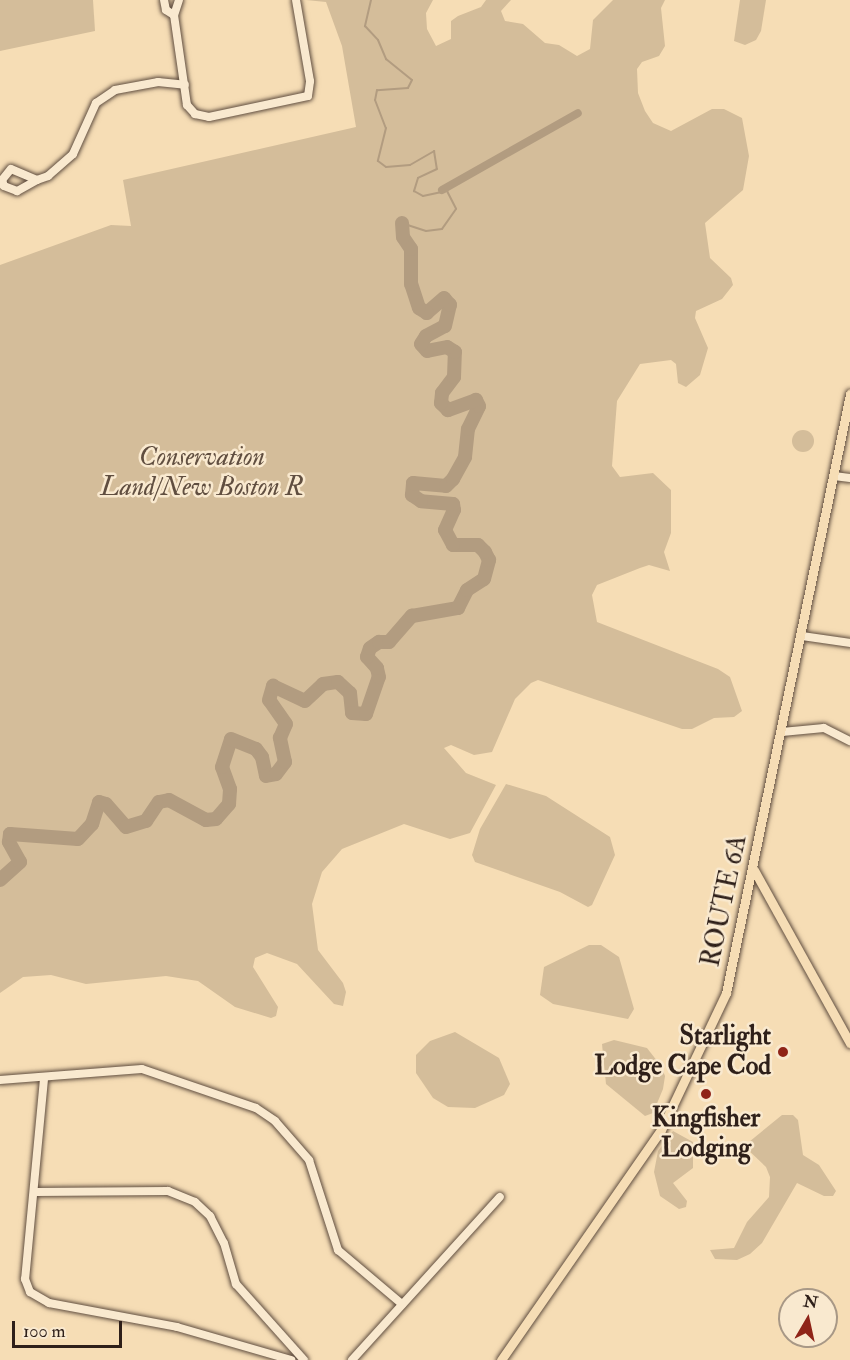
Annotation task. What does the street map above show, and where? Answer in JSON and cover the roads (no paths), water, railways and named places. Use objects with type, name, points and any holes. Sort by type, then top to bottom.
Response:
[{"type":"main road","name":"ROUTE 6A","points":[[501,1360],[672,1111],[726,993],[754,870],[850,394]]},
{"type":"main road","points":[[754,870],[850,1043]]},
{"type":"street","points":[[165,0],[166,9],[174,15]]},
{"type":"street","points":[[179,0],[174,15],[187,105],[203,117],[300,99],[311,89],[296,0]]},
{"type":"street","points":[[37,180],[48,176],[73,154],[92,109],[109,93],[158,82],[185,85]]},
{"type":"street","points":[[834,476],[850,478]]},
{"type":"street","points":[[802,636],[850,643]]},
{"type":"street","points":[[782,732],[824,728],[850,741]]},
{"type":"street","points":[[0,1080],[142,1070],[256,1108],[275,1121],[309,1160],[338,1250],[402,1304]]},
{"type":"street","points":[[44,1078],[25,1279],[34,1297],[49,1303],[177,1327],[291,1360]]},
{"type":"street","points":[[35,1192],[168,1191],[195,1202],[210,1216],[225,1243],[236,1284],[304,1360]]},
{"type":"street","points":[[352,1360],[500,1197]]},
{"type":"waterway","points":[[371,0],[365,26],[378,40],[386,59],[412,80],[408,88],[377,90],[375,100],[386,128],[378,161],[386,167],[410,165],[434,151],[437,169],[418,178],[414,191],[423,196],[447,191],[456,209],[442,229],[426,231],[402,223]]},
{"type":"waterway","points":[[442,190],[578,113]]},
{"type":"waterway","points":[[0,880],[20,862],[9,842],[10,834],[78,839],[92,824],[99,802],[106,804],[126,827],[146,821],[159,802],[169,800],[206,820],[216,819],[229,804],[230,789],[222,767],[231,739],[256,749],[262,757],[266,776],[276,774],[285,762],[280,738],[286,724],[269,700],[273,686],[305,701],[323,684],[338,682],[350,693],[352,713],[366,714],[379,677],[377,668],[367,657],[370,648],[379,642],[389,642],[412,616],[458,608],[467,590],[484,579],[489,560],[485,552],[478,545],[453,545],[445,530],[454,510],[453,504],[421,501],[412,495],[413,483],[446,486],[453,479],[465,457],[468,429],[479,406],[476,400],[448,410],[441,403],[442,393],[454,377],[455,352],[447,347],[427,351],[421,344],[426,336],[445,326],[450,305],[444,298],[427,313],[419,308],[411,284],[411,249],[403,237],[402,223]]},
{"type":"place","name":"Starlight Lodge Cape Cod","points":[[783,1052]]},
{"type":"place","name":"Kingfisher Lodging","points":[[706,1094]]},
{"type":"park label","name":"Conservation Land/New Boston R","points":[[202,472]]}]
